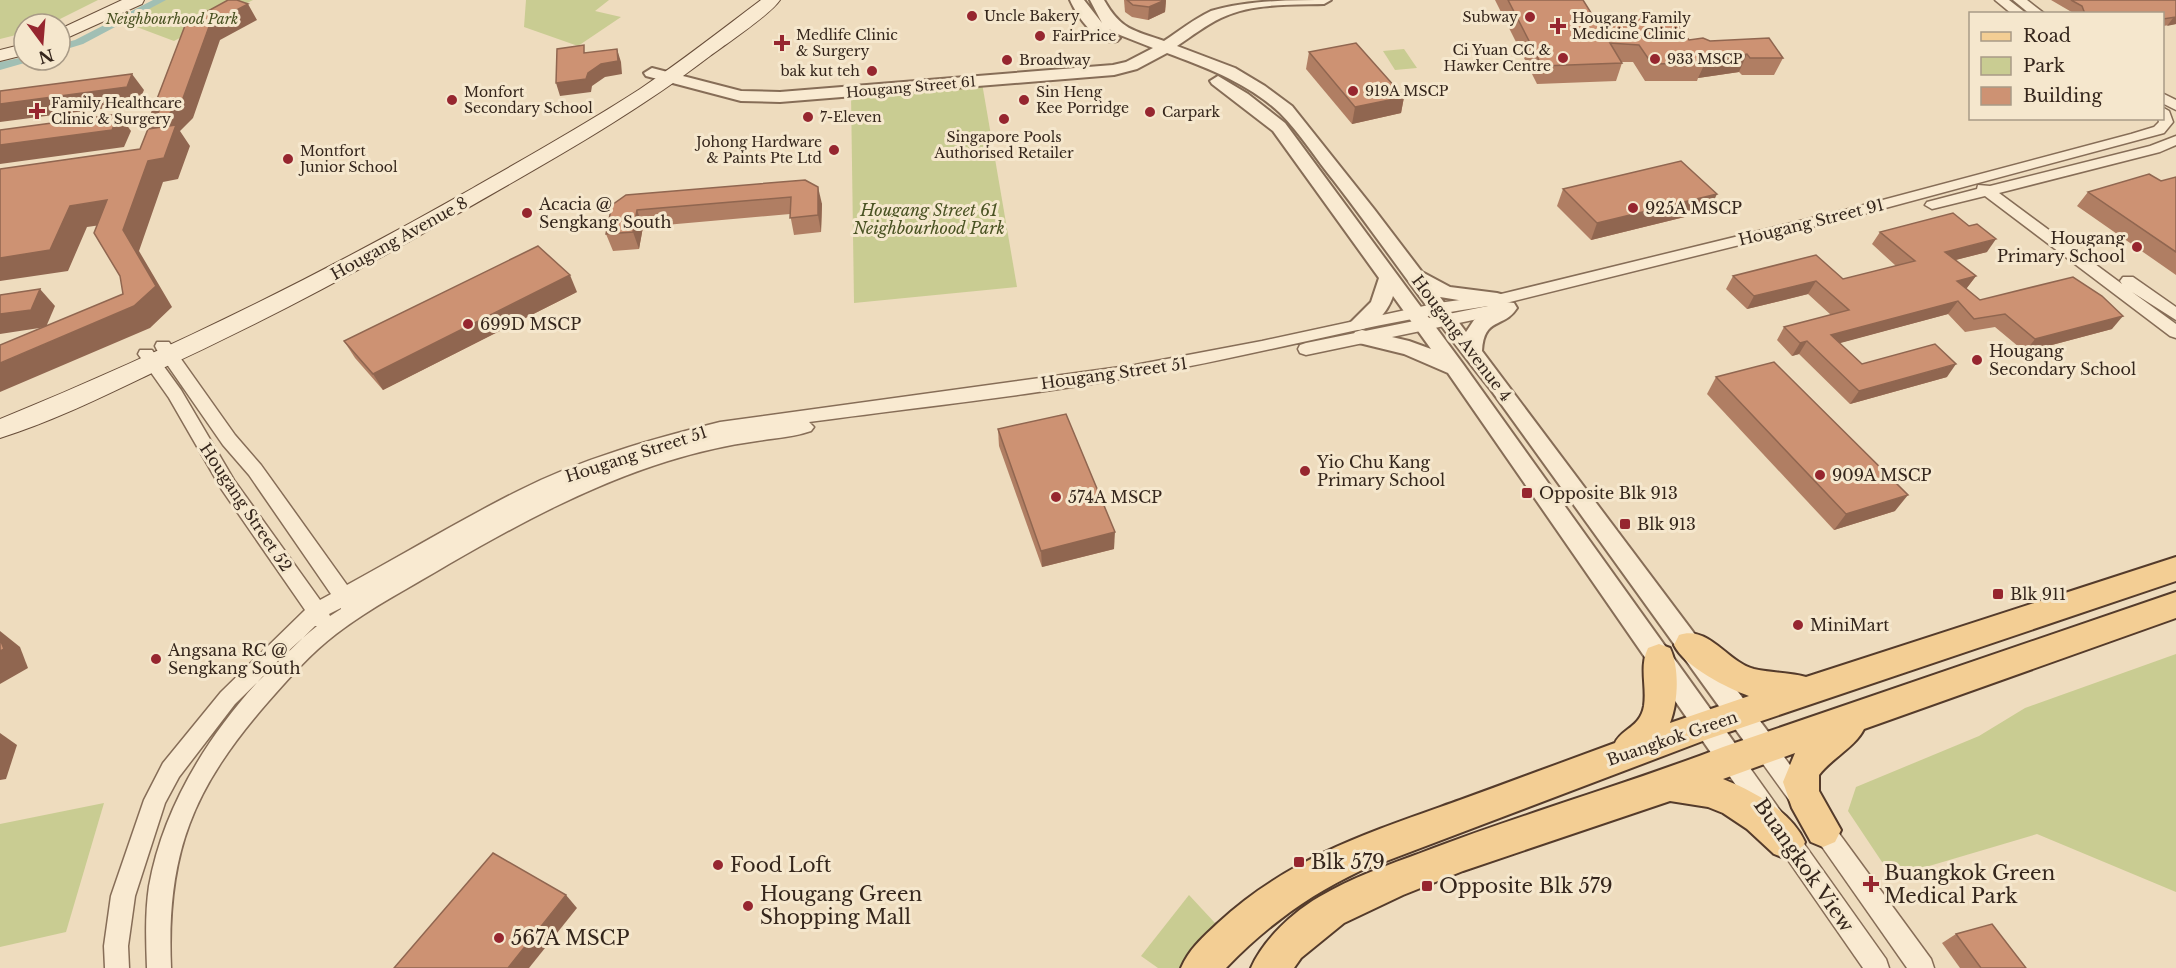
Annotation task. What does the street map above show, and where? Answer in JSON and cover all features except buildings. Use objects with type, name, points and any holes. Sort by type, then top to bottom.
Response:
[{"type":"main road","points":[[72,21],[115,0]]},
{"type":"main road","points":[[72,30],[136,0]]},
{"type":"main road","name":"Hougang Avenue 8","points":[[665,72],[750,0]]},
{"type":"main road","name":"Hougang Avenue 8","points":[[0,429],[314,285],[412,232],[560,147],[665,72],[772,0]]},
{"type":"main road","name":"Hougang Avenue 8","points":[[0,415],[158,356]]},
{"type":"main road","name":"Buangkok Green","points":[[1200,968],[1230,937],[1264,908],[1299,883],[1350,857],[1706,725],[2176,569]]},
{"type":"main road","points":[[1270,968],[1288,945],[1331,910],[1462,854],[1669,785],[1863,714],[2176,605]]},
{"type":"main road","points":[[1689,645],[1739,678],[1753,683],[1810,691]]},
{"type":"main road","points":[[1620,756],[1648,734],[1660,708],[1659,657]]},
{"type":"main road","points":[[1823,830],[1801,790],[1803,768],[1824,745],[1863,714]]},
{"type":"main road","points":[[1669,785],[1703,788],[1736,800],[1763,819],[1787,842]]},
{"type":"street","name":"Hougang Avenue 4","points":[[1077,0],[1083,13],[1095,27],[1125,50],[1154,49],[1191,62],[1228,71],[1286,110],[1366,211],[1443,315],[1464,360],[1659,657],[1732,761]]},
{"type":"street","name":"Hougang Avenue 4","points":[[1097,0],[1125,50]]},
{"type":"street","points":[[1154,49],[1168,31],[1214,0]]},
{"type":"street","points":[[1154,49],[1191,32],[1206,20],[1232,8],[1268,3],[1324,0]]},
{"type":"street","points":[[2001,0],[2018,12]]},
{"type":"street","points":[[2019,0],[2036,12]]},
{"type":"street","points":[[1168,31],[1143,36],[1125,50],[1152,64],[1191,62],[1191,32]]},
{"type":"street","name":"Hougang Street 61","points":[[665,72],[741,96],[780,97],[1125,50],[1154,49]]},
{"type":"street","name":"Hougang Avenue 4","points":[[1191,62],[1279,128],[1419,319],[1464,360],[1689,645],[1766,750]]},
{"type":"street","points":[[2164,97],[2176,106]]},
{"type":"street","name":"Hougang Street 91","points":[[1987,184],[2053,159],[2159,130],[2166,122],[2164,115]]},
{"type":"street","name":"Hougang Street 91","points":[[1443,315],[1502,304],[1987,184],[2070,170],[2155,149],[2176,140]]},
{"type":"street","points":[[2053,159],[2070,170]]},
{"type":"street","points":[[1987,184],[2176,315]]},
{"type":"street","points":[[1987,184],[2176,332]]},
{"type":"street","points":[[1413,274],[1436,289],[1502,304]]},
{"type":"street","points":[[1389,278],[1380,305],[1361,331],[1409,348],[1464,360],[1475,330],[1502,304]]},
{"type":"street","name":"Hougang Street 51","points":[[117,968],[116,946],[123,896],[155,800],[171,770],[228,698],[322,621],[348,604],[534,509],[598,478],[700,445],[749,435],[1198,371],[1361,331],[1443,315]]},
{"type":"street","name":"Hougang Street 52","points":[[158,356],[255,470],[348,604]]},
{"type":"street","name":"Hougang Street 52","points":[[158,356],[175,394],[228,486],[253,518],[322,621]]},
{"type":"street","name":"Hougang Street 51","points":[[159,968],[156,932],[158,903],[164,867],[181,810],[208,760],[246,711],[288,666],[322,621]]},
{"type":"street","name":"Buangkok View","points":[[1766,750],[1922,968]]},
{"type":"street","name":"Buangkok View","points":[[1732,761],[1877,968]]},
{"type":"green space","points":[[0,0],[98,0],[72,13],[12,12],[12,36],[0,39]]},
{"type":"green space","name":"Neighbourhood Park","points":[[157,0],[253,0],[174,41],[118,20]]},
{"type":"green space","points":[[526,0],[609,0],[595,11],[621,17],[578,46],[524,27]]},
{"type":"green space","points":[[1404,49],[1417,68],[1395,70],[1383,51]]},
{"type":"green space","name":"Hougang Street 61 Neighbourhood Park","points":[[982,83],[1017,287],[854,303],[851,94]]},
{"type":"green space","points":[[2176,654],[2176,892],[2037,834],[1892,877],[1848,811],[1856,787],[1979,736],[2025,708]]},
{"type":"green space","points":[[104,803],[66,932],[0,947],[0,824]]},
{"type":"green space","points":[[1189,895],[1228,937],[1198,968],[1158,968],[1141,956]]},
{"type":"waterway","points":[[72,44],[161,0]]},
{"type":"waterway","points":[[0,66],[12,63]]},
{"type":"place","name":"Uncle Bakery","points":[[972,16]]},
{"type":"place","name":"Subway","points":[[1530,17]]},
{"type":"place","name":"Hougang Family Medicine Clinic","points":[[1558,26]]},
{"type":"place","name":"FairPrice","points":[[1040,36]]},
{"type":"place","name":"Medlife Clinic & Surgery","points":[[782,43]]},
{"type":"place","name":"Ci Yuan CC & Hawker Centre","points":[[1563,58]]},
{"type":"place","name":"933 MSCP","points":[[1655,59]]},
{"type":"place","name":"Broadway","points":[[1007,60]]},
{"type":"place","name":"bak kut teh","points":[[872,71]]},
{"type":"place","name":"919A MSCP","points":[[1353,91]]},
{"type":"place","name":"Monfort Secondary School","points":[[452,100]]},
{"type":"place","name":"Sin Heng Kee Porridge","points":[[1024,100]]},
{"type":"place","name":"Family Healthcare Clinic & Surgery","points":[[37,111]]},
{"type":"place","name":"Carpark","points":[[1150,112]]},
{"type":"place","name":"7-Eleven","points":[[808,117]]},
{"type":"place","name":"Singapore Pools Authorised Retailer","points":[[1004,119]]},
{"type":"place","name":"Johong Hardware & Paints Pte Ltd","points":[[834,150]]},
{"type":"place","name":"Montfort Junior School","points":[[288,159]]},
{"type":"place","name":"925A MSCP","points":[[1633,208]]},
{"type":"place","name":"Acacia @ Sengkang South","points":[[527,213]]},
{"type":"place","name":"Hougang Primary School","points":[[2137,247]]},
{"type":"place","name":"699D MSCP","points":[[468,324]]},
{"type":"place","name":"Hougang Secondary School","points":[[1977,360]]},
{"type":"place","name":"Yio Chu Kang Primary School","points":[[1305,471]]},
{"type":"place","name":"909A MSCP","points":[[1820,475]]},
{"type":"place","name":"Opposite Blk 913","points":[[1527,493]]},
{"type":"place","name":"574A MSCP","points":[[1056,497]]},
{"type":"place","name":"Blk 913","points":[[1625,524]]},
{"type":"place","name":"Blk 911","points":[[1998,594]]},
{"type":"place","name":"MiniMart","points":[[1798,625]]},
{"type":"place","name":"Angsana RC @ Sengkang South","points":[[156,659]]},
{"type":"place","name":"Blk 579","points":[[1299,862]]},
{"type":"place","name":"Food Loft","points":[[718,865]]},
{"type":"place","name":"Buangkok Green Medical Park","points":[[1871,884]]},
{"type":"place","name":"Opposite Blk 579","points":[[1427,886]]},
{"type":"place","name":"Hougang Green Shopping Mall","points":[[748,906]]},
{"type":"place","name":"567A MSCP","points":[[499,938]]}]
